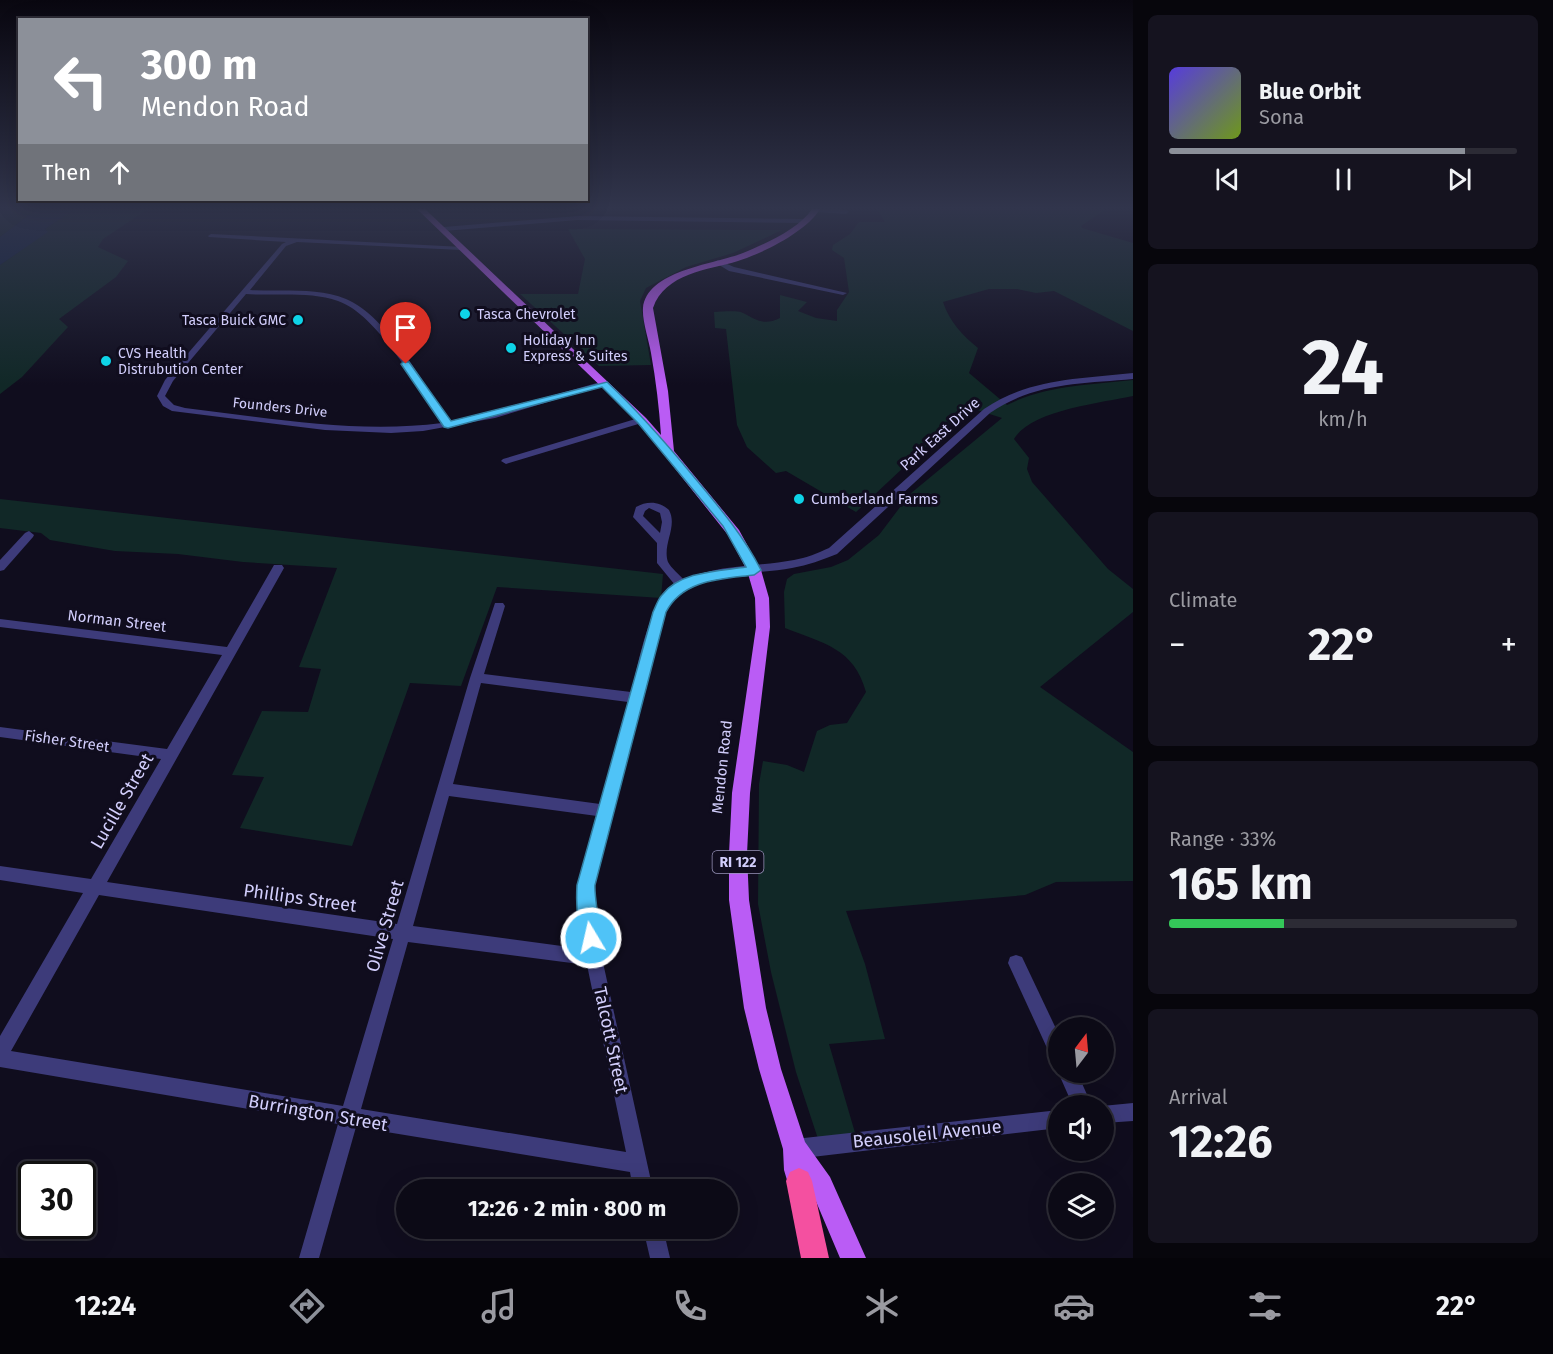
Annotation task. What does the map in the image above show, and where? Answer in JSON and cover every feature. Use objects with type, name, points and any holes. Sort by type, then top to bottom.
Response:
[{"type":"highway","points":[[799,1181],[815,1258]]},
{"type":"main road","name":"RI 122","points":[[482,268],[604,384],[639,423]]},
{"type":"main road","points":[[668,454],[663,391],[648,302],[655,292],[671,280],[703,268]]},
{"type":"main road","points":[[639,423],[656,412],[663,391]]},
{"type":"main road","points":[[639,423],[665,414]]},
{"type":"main road","name":"Mendon Road","points":[[639,423],[734,533],[754,570],[762,598],[763,627],[740,802],[739,900],[755,1008],[770,1069],[795,1149],[794,1158],[799,1181],[826,1258]]},
{"type":"main road","name":"Mendon Road","points":[[795,1149],[804,1157],[818,1179],[853,1258]]},
{"type":"street","name":"Founders Drive","points":[[264,268],[165,386],[161,396],[163,402],[169,406],[195,412],[358,428],[402,429],[448,425],[604,384]]},
{"type":"street","points":[[729,268],[843,293]]},
{"type":"street","points":[[243,292],[332,297],[356,306],[406,364],[448,425]]},
{"type":"street","name":"Park East Drive","points":[[754,570],[816,559],[839,546],[987,411],[1004,399],[1045,385],[1133,376]]},
{"type":"street","points":[[506,461],[639,423]]},
{"type":"street","points":[[0,567],[29,535]]},
{"type":"street","points":[[662,542],[663,563],[683,586]]},
{"type":"street","name":"Lucille Street","points":[[0,1053],[278,568]]},
{"type":"street","name":"Talcott Street","points":[[641,1179],[594,957],[585,899],[586,885],[659,612],[667,597],[699,578],[754,570]]},
{"type":"street","name":"Olive Street","points":[[309,1258],[351,1119],[476,678],[499,606]]},
{"type":"street","name":"Norman Street","points":[[0,623],[231,652]]},
{"type":"street","points":[[476,678],[637,698]]},
{"type":"street","name":"Fisher Street","points":[[0,732],[170,755]]},
{"type":"street","points":[[445,789],[606,811]]},
{"type":"street","name":"Phillips Street","points":[[0,873],[403,933],[594,957]]},
{"type":"street","points":[[1016,963],[1048,1031]]},
{"type":"street","name":"Burrington Street","points":[[0,1058],[351,1119],[637,1163]]},
{"type":"street","points":[[1114,1113],[1133,1112]]},
{"type":"street","name":"Beausoleil Avenue","points":[[795,1149],[1048,1120]]},
{"type":"street","points":[[656,1239],[660,1258]]},
{"type":"green space","points":[[0,268],[123,268],[116,277],[59,319],[68,327],[22,377],[0,394]]},
{"type":"green space","points":[[583,268],[685,268],[646,288],[640,301],[651,365],[599,366],[520,294],[578,294]]},
{"type":"green space","points":[[845,268],[1133,268],[1133,331],[1054,291],[1036,293],[1017,289],[989,289],[943,302],[957,328],[978,348],[969,373],[1007,405],[1037,393],[1133,380],[1133,396],[1051,414],[1023,429],[1014,439],[1029,458],[1027,469],[1032,482],[1108,569],[1133,589],[1133,612],[1040,687],[1133,752],[1133,881],[1056,882],[1025,895],[846,911],[865,964],[885,1039],[829,1044],[858,1143],[821,1148],[796,1072],[771,972],[758,904],[759,784],[763,761],[787,765],[804,772],[817,731],[830,725],[847,723],[866,692],[861,677],[845,656],[824,643],[785,628],[784,592],[787,579],[794,574],[831,567],[848,560],[879,535],[910,494],[1002,418],[968,407],[856,512],[786,471],[776,473],[747,447],[737,425],[726,329],[715,328],[714,312],[743,313],[769,322],[780,318],[780,295],[807,302],[798,311],[816,318],[837,321],[837,310],[849,292]]},
{"type":"green space","points":[[0,499],[663,574],[661,598],[497,587],[461,686],[410,683],[352,846],[240,828],[264,777],[232,775],[262,711],[308,712],[321,669],[299,667],[337,568],[243,562],[178,554],[115,551],[50,540],[41,533],[0,528]]},
{"type":"place","name":"Tasca Chevrolet","points":[[465,314]]},
{"type":"place","name":"Tasca Buick GMC","points":[[298,320]]},
{"type":"place","name":"Holiday Inn Express & Suites","points":[[511,348]]},
{"type":"place","name":"CVS Health Distrubution Center","points":[[106,361]]},
{"type":"place","name":"Cumberland Farms","points":[[799,499]]},
{"type":"route","points":[[406,364],[448,425],[604,384],[642,420],[727,524],[743,547],[754,570],[699,578],[676,589],[667,597],[659,612],[586,885],[585,899],[591,938]]}]
